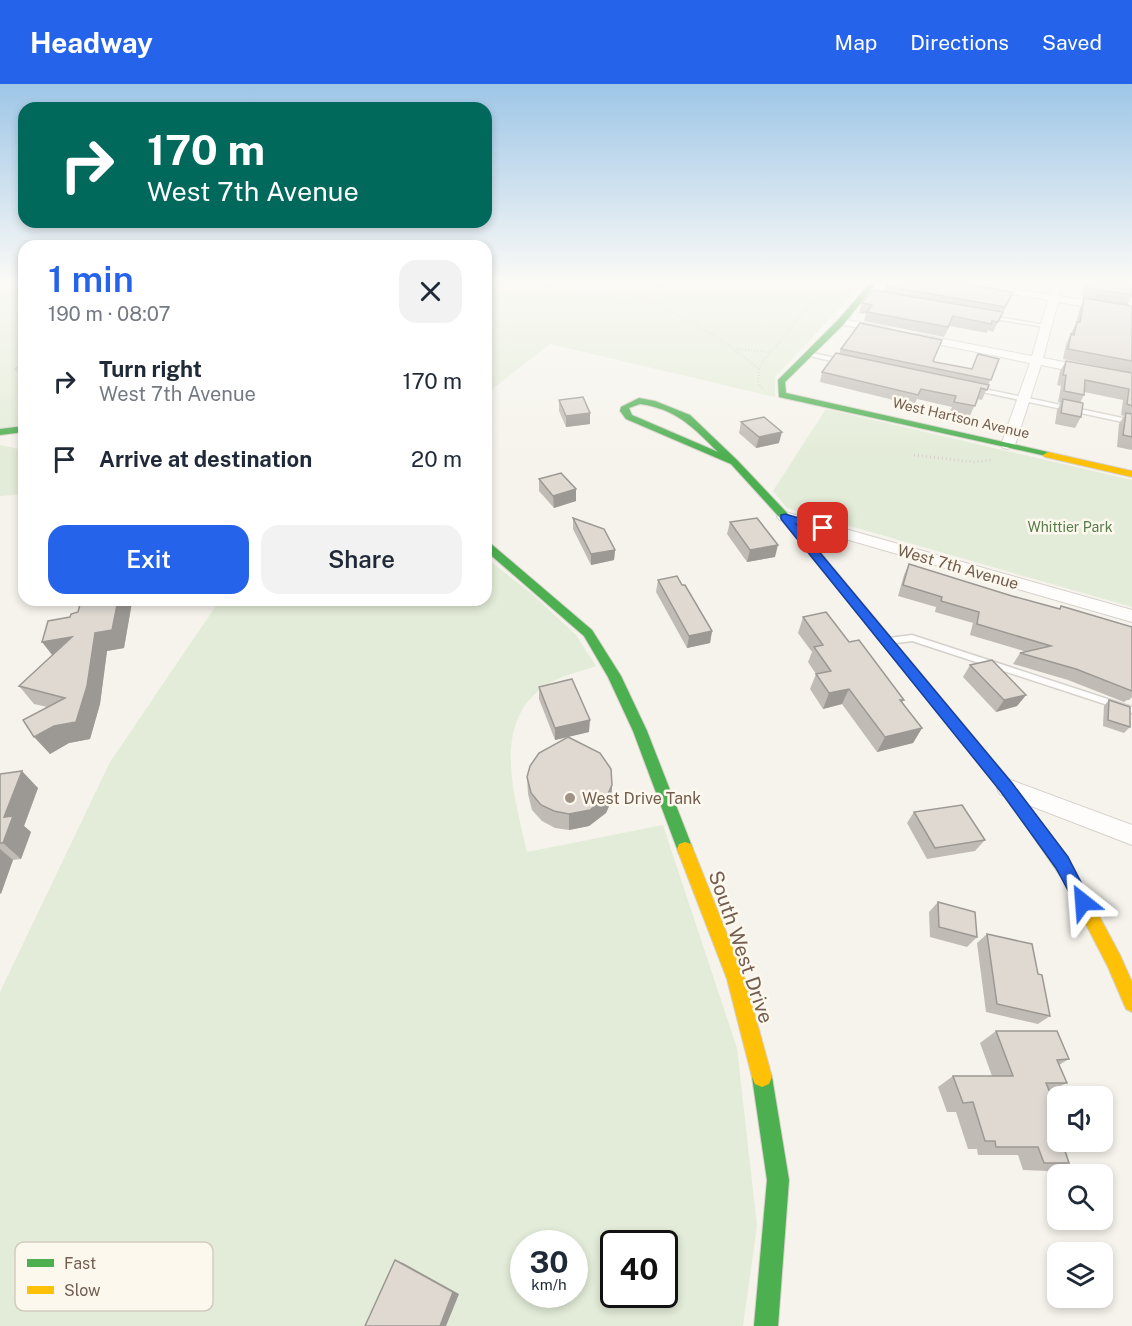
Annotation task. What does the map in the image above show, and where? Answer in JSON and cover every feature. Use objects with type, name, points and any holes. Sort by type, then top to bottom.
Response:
[{"type":"street","points":[[782,395],[781,382],[821,341]]},
{"type":"street","points":[[940,341],[1132,379]]},
{"type":"street","points":[[1008,445],[1041,341]]},
{"type":"street","name":"West Hartson Avenue","points":[[782,395],[1132,474]]},
{"type":"street","points":[[734,462],[629,417],[624,411],[625,407],[639,401],[652,403],[687,417],[734,462],[785,517],[1007,788],[1062,862],[1114,961],[1132,1003]]},
{"type":"street","points":[[0,432],[18,430]]},
{"type":"street","name":"West 7th Avenue","points":[[785,517],[1132,616]]},
{"type":"street","name":"South West Drive","points":[[492,550],[588,633],[614,676],[640,731],[736,979],[764,1083],[778,1180],[766,1326]]},
{"type":"street","points":[[1007,788],[1132,834]]},
{"type":"lane","points":[[808,354],[854,364]]},
{"type":"lane","points":[[967,387],[1132,422]]},
{"type":"lane","points":[[886,641],[912,638],[1132,710]]},
{"type":"path","points":[[721,341],[759,369]]},
{"type":"path","points":[[780,341],[759,369],[758,385],[770,392],[782,395]]},
{"type":"path","points":[[735,349],[771,352]]},
{"type":"path","points":[[914,455],[974,462],[994,460]]},
{"type":"green space","points":[[0,341],[18,341],[18,426],[0,428]]},
{"type":"green space","points":[[492,341],[809,341],[775,377],[775,397],[550,344],[492,389]]},
{"type":"green space","name":"Whittier Park","points":[[826,409],[1132,480],[1132,607],[787,508],[773,491]]},
{"type":"green space","points":[[0,445],[18,449],[18,494],[0,496]]},
{"type":"green space","points":[[492,563],[531,593],[576,635],[596,666],[563,677],[545,686],[528,702],[517,720],[512,741],[511,763],[513,786],[527,852],[663,825],[737,1048],[757,1226],[743,1326],[0,1326],[0,992],[110,762],[216,606],[492,606]]},
{"type":"building","points":[[847,341],[942,341],[933,361],[935,362],[972,369],[978,354],[999,359],[991,380],[841,349]]},
{"type":"building","points":[[1070,341],[1132,341],[1132,361],[1068,349]]},
{"type":"building","points":[[836,353],[989,385],[987,390],[981,388],[975,406],[954,402],[956,396],[921,389],[918,395],[822,372]]},
{"type":"building","points":[[1066,361],[1132,373],[1132,406],[1127,404],[1129,389],[1085,380],[1084,395],[1064,391],[1066,375],[1063,375]]},
{"type":"building","points":[[583,397],[590,413],[566,416],[559,400]]},
{"type":"building","points":[[1063,399],[1083,403],[1081,417],[1061,413]]},
{"type":"building","points":[[1126,413],[1132,414],[1132,437],[1123,435]]},
{"type":"building","points":[[764,417],[782,432],[759,437],[741,422]]},
{"type":"building","points":[[561,473],[576,489],[553,496],[539,479]]},
{"type":"building","points":[[573,518],[604,529],[615,550],[591,554]]},
{"type":"building","points":[[757,518],[778,545],[750,550],[730,522]]},
{"type":"building","points":[[909,564],[1012,596],[1060,609],[1061,606],[1132,627],[1132,691],[1076,669],[1020,653],[1051,646],[977,624],[979,612],[941,601],[942,597],[903,585]]},
{"type":"building","points":[[677,576],[682,585],[685,585],[712,631],[689,636],[658,580]]},
{"type":"building","points":[[80,606],[117,606],[112,630],[95,633],[87,686],[76,722],[54,726],[34,737],[23,720],[65,698],[19,686],[72,637],[42,642],[48,621],[70,617],[71,614],[78,612]]},
{"type":"building","points":[[826,612],[849,642],[859,640],[922,728],[885,737],[849,689],[829,693],[816,674],[831,671],[814,647],[823,645],[803,617]]},
{"type":"building","points":[[992,660],[1026,695],[1004,700],[970,665]]},
{"type":"building","points":[[572,679],[590,720],[555,728],[539,687]]},
{"type":"building","points":[[1109,700],[1130,707],[1130,727],[1108,720]]},
{"type":"building","name":"West Drive Tank","points":[[568,737],[600,753],[611,769],[612,785],[607,796],[590,810],[569,814],[541,805],[531,793],[527,777],[530,766],[539,753]]},
{"type":"building","points":[[22,771],[4,817],[13,816],[3,843],[0,843],[0,774]]},
{"type":"building","points":[[962,805],[985,840],[935,848],[914,812]]},
{"type":"building","points":[[938,902],[975,912],[977,937],[939,927]]},
{"type":"building","points":[[987,934],[1032,944],[1038,974],[1042,975],[1050,1016],[997,1004]]},
{"type":"building","points":[[996,1031],[1057,1031],[1069,1059],[1057,1060],[1067,1083],[1046,1083],[1047,1152],[1065,1152],[1069,1163],[1044,1163],[1038,1147],[996,1147],[995,1141],[985,1141],[973,1102],[963,1103],[953,1076],[1013,1076]]},
{"type":"building","points":[[395,1260],[453,1292],[440,1326],[365,1326]]},
{"type":"traffic: fast","points":[[822,341],[781,382],[782,395],[1048,455]]},
{"type":"traffic: fast","points":[[734,462],[629,417],[624,411],[625,407],[639,401],[652,403],[687,417],[734,462],[785,517],[1007,787],[1067,872]]},
{"type":"traffic: fast","points":[[0,432],[18,430]]},
{"type":"traffic: fast","points":[[492,550],[588,633],[614,676],[640,731],[685,849]]},
{"type":"traffic: fast","points":[[762,1077],[778,1180],[766,1326]]},
{"type":"traffic: slow","points":[[1048,455],[1132,474]]},
{"type":"traffic: slow","points":[[685,849],[736,979],[762,1077]]},
{"type":"traffic: slow","points":[[1067,872],[1114,961],[1132,1003]]},
{"type":"place","name":"West Drive Tank","points":[[570,798]]},
{"type":"route","points":[[823,528],[785,517],[1007,788],[1062,862],[1083,902]]}]
